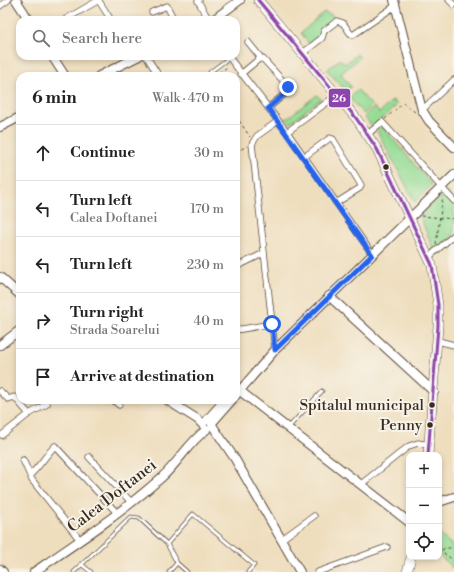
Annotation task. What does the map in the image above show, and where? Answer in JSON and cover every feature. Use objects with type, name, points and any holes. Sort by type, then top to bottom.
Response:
[{"type":"main road","points":[[258,0],[368,134],[415,217],[432,255],[436,290],[438,341],[428,452]]},
{"type":"main road","points":[[407,572],[410,560]]},
{"type":"street","points":[[0,6],[8,0]]},
{"type":"street","points":[[16,0],[26,16]]},
{"type":"street","points":[[199,0],[198,1],[207,16]]},
{"type":"street","points":[[218,16],[240,0]]},
{"type":"street","points":[[450,0],[454,5]]},
{"type":"street","points":[[72,16],[99,1],[108,16]]},
{"type":"street","points":[[303,53],[322,38],[324,31],[337,21],[343,23],[353,35],[396,3],[422,110],[429,122],[454,147]]},
{"type":"street","points":[[152,12],[167,6],[172,16]]},
{"type":"street","points":[[248,42],[261,58],[266,60],[288,87],[286,93],[268,108]]},
{"type":"street","points":[[261,58],[241,74],[287,132],[372,255]]},
{"type":"street","points":[[55,60],[62,72]]},
{"type":"street","points":[[107,72],[129,60]]},
{"type":"street","points":[[149,60],[156,72]]},
{"type":"street","points":[[230,60],[240,72]]},
{"type":"street","points":[[422,110],[454,80]]},
{"type":"street","points":[[287,132],[337,95]]},
{"type":"street","points":[[0,127],[16,118]]},
{"type":"street","points":[[275,350],[252,142],[260,133],[278,121]]},
{"type":"street","points":[[368,134],[382,122],[442,190],[454,201]]},
{"type":"street","points":[[304,157],[324,141],[330,138],[333,139],[361,185],[360,188],[336,203]]},
{"type":"street","points":[[240,388],[329,296],[415,217],[442,190],[454,175]]},
{"type":"street","points":[[432,255],[454,235]]},
{"type":"street","points":[[240,265],[264,253]]},
{"type":"street","points":[[0,277],[16,291]]},
{"type":"street","points":[[329,296],[434,392]]},
{"type":"street","points":[[240,329],[272,324]]},
{"type":"street","points":[[0,345],[16,333]]},
{"type":"street","points":[[438,341],[454,345]]},
{"type":"street","points":[[0,390],[8,399],[14,397],[16,399]]},
{"type":"street","points":[[240,393],[406,520]]},
{"type":"street","points":[[20,404],[28,414]]},
{"type":"street","points":[[1,435],[28,414],[47,404]]},
{"type":"street","points":[[173,404],[205,425],[218,436],[231,452],[300,572]]},
{"type":"street","name":"Calea Doftanei","points":[[34,572],[117,513],[172,468],[222,404]]},
{"type":"street","name":"Calea Doftanei","points":[[205,425],[228,404]]},
{"type":"street","points":[[360,485],[413,444],[429,445]]},
{"type":"street","points":[[30,475],[55,446],[117,513]]},
{"type":"street","points":[[89,457],[131,502]]},
{"type":"street","points":[[23,460],[30,475],[80,540]]},
{"type":"street","points":[[442,501],[454,497]]},
{"type":"street","points":[[282,539],[314,516]]},
{"type":"street","points":[[318,572],[388,548]]},
{"type":"street","points":[[0,569],[3,572]]},
{"type":"lane","points":[[210,72],[224,60]]},
{"type":"lane","points":[[287,429],[322,391]]},
{"type":"lane","points":[[167,544],[193,514],[254,565],[248,572]]},
{"type":"lane","points":[[74,572],[131,517],[139,518],[167,544],[177,563],[187,572]]},
{"type":"lane","points":[[168,572],[177,563]]},
{"type":"lane","points":[[81,564],[90,572]]},
{"type":"path","points":[[220,72],[233,63]]},
{"type":"path","points":[[382,122],[403,103],[415,112],[422,110]]},
{"type":"path","points":[[240,122],[252,142],[240,150]]},
{"type":"path","points":[[432,255],[439,218],[442,190]]},
{"type":"path","points":[[415,217],[454,219]]},
{"type":"path","points":[[442,549],[454,548]]},
{"type":"path","points":[[442,552],[454,561]]},
{"type":"green space","points":[[324,12],[332,15],[335,20],[309,44],[301,33]]},
{"type":"green space","points":[[357,54],[360,57],[341,74],[351,87],[346,91],[327,70],[340,59],[345,64]]},
{"type":"green space","points":[[358,90],[372,106],[364,114],[349,98]]},
{"type":"green space","points":[[317,95],[321,99],[290,123],[286,119]]},
{"type":"green space","points":[[393,100],[397,105],[373,127],[364,117],[374,107],[379,113]]},
{"type":"green space","points":[[382,126],[432,185],[415,202],[377,131]]},
{"type":"green space","points":[[446,191],[454,201],[454,235],[437,251],[433,249],[420,216]]},
{"type":"green space","points":[[442,537],[454,547],[454,569],[442,558]]},
{"type":"transit line","name":"26","points":[[258,0],[356,118],[377,149],[432,265],[438,305],[438,326],[428,452]]},
{"type":"place","name":"Spitalul municipal","points":[[432,405]]},
{"type":"place","name":"Penny","points":[[430,425]]},
{"type":"route","points":[[272,324],[275,350],[372,255],[287,132],[268,108],[286,93],[288,87]]}]
